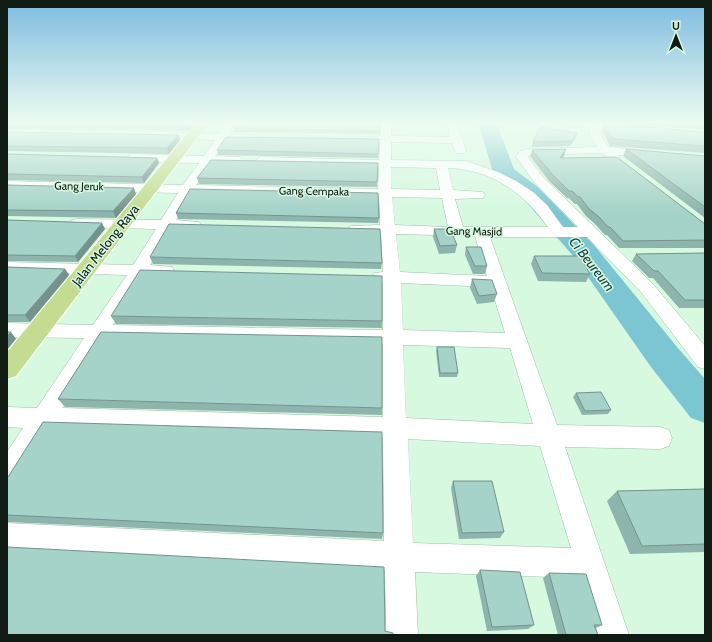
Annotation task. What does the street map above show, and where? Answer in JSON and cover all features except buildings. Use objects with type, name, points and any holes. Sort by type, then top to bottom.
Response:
[{"type":"main road","name":"Jalan Melong Raya","points":[[7,369],[179,152]]},
{"type":"street","points":[[7,474],[138,271],[187,189],[212,152]]},
{"type":"street","points":[[385,152],[384,179],[392,277],[395,428],[402,635]]},
{"type":"street","points":[[461,152],[466,165]]},
{"type":"street","points":[[530,152],[523,155],[538,179],[588,233],[614,255],[648,288],[705,361]]},
{"type":"street","points":[[608,152],[621,162]]},
{"type":"street","points":[[628,152],[663,155]]},
{"type":"street","points":[[118,158],[466,165],[484,170],[527,195],[535,201],[561,233]]},
{"type":"street","points":[[441,165],[456,231]]},
{"type":"street","name":"Gang Jeruk","points":[[7,185],[151,188]]},
{"type":"street","name":"Gang Cempaka","points":[[151,188],[478,195]]},
{"type":"street","points":[[63,222],[205,225]]},
{"type":"street","name":"Gang Masjid","points":[[341,228],[588,233]]},
{"type":"street","points":[[481,232],[613,635]]},
{"type":"street","points":[[614,255],[638,254]]},
{"type":"street","points":[[7,267],[184,272]]},
{"type":"street","points":[[361,276],[497,282]]},
{"type":"street","points":[[7,330],[393,337],[517,341]]},
{"type":"street","points":[[7,417],[395,428],[549,436],[660,438]]},
{"type":"street","points":[[7,537],[400,557],[591,564]]},
{"type":"waterway","name":"Ci Beureum","points":[[497,152],[504,172],[530,192],[584,251],[664,357],[705,406]]}]
